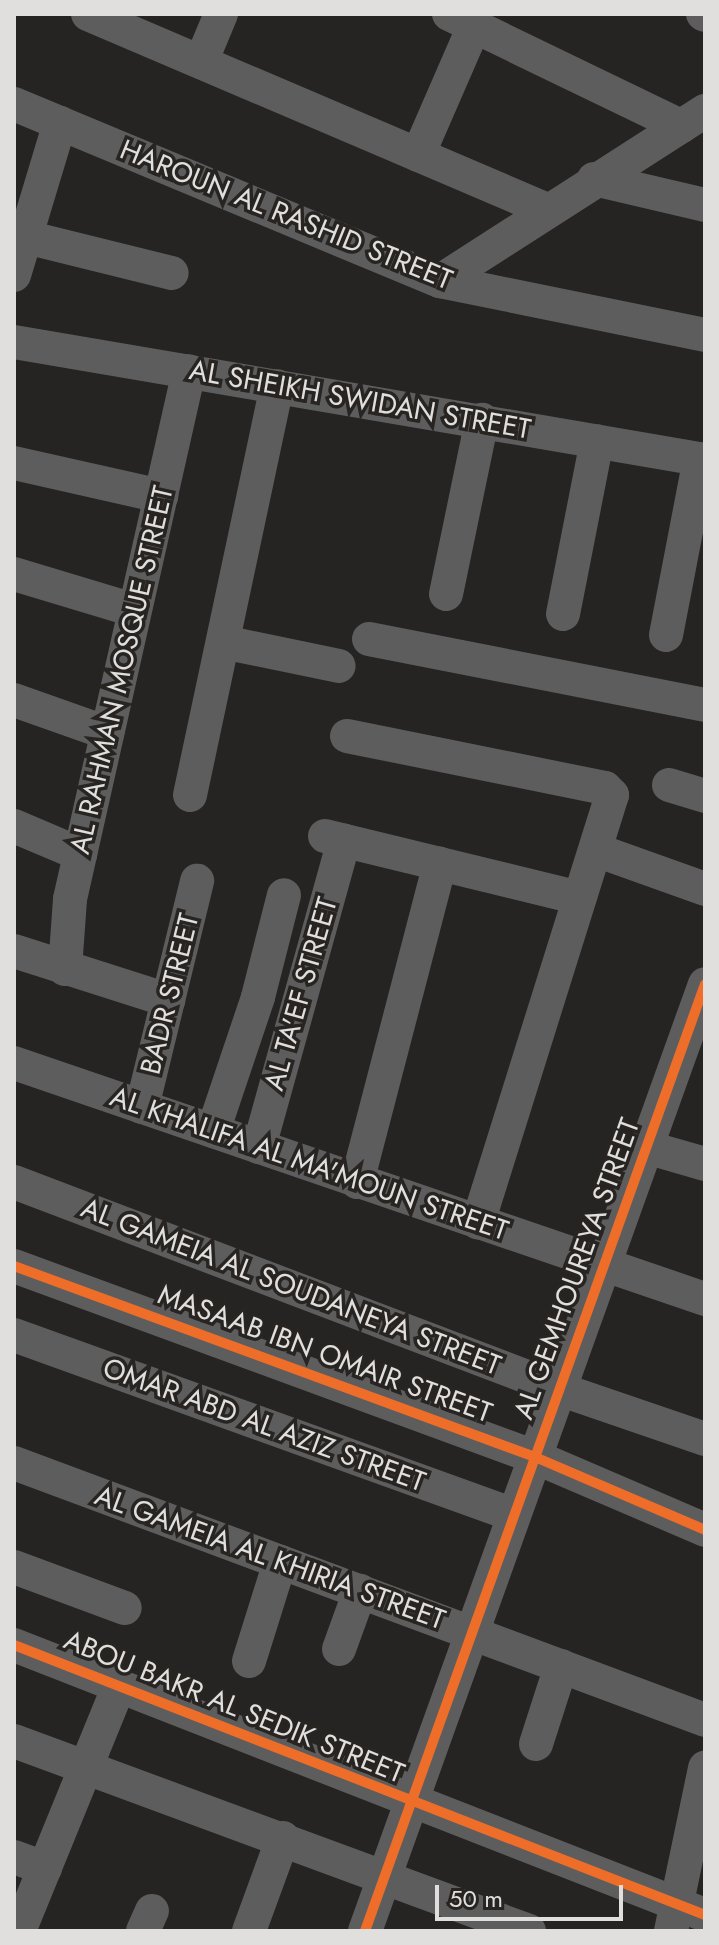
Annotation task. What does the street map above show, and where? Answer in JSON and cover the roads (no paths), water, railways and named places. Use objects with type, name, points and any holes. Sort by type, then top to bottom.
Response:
[{"type":"street","points":[[88,14],[547,210]]},
{"type":"street","points":[[201,62],[221,14]]},
{"type":"street","points":[[418,155],[462,20],[693,118]]},
{"type":"street","name":"HAROUN AL RASHID STREET","points":[[14,104],[440,281],[705,335]]},
{"type":"street","points":[[440,281],[693,118]]},
{"type":"street","points":[[60,123],[28,174],[18,261],[172,273]]},
{"type":"street","points":[[594,179],[705,205]]},
{"type":"street","name":"AL SHEIKH SWIDAN STREET","points":[[14,342],[703,459]]},
{"type":"street","name":"AL RAHMAN MOSQUE STREET","points":[[65,969],[66,933],[80,854],[189,371]]},
{"type":"street","points":[[190,795],[277,386]]},
{"type":"street","points":[[446,594],[482,420]]},
{"type":"street","points":[[563,614],[597,441]]},
{"type":"street","points":[[666,635],[703,459]]},
{"type":"street","points":[[14,463],[161,496]]},
{"type":"street","points":[[14,574],[133,610]]},
{"type":"street","points":[[369,639],[705,705]]},
{"type":"street","points":[[223,642],[339,666]]},
{"type":"street","points":[[14,700],[107,733]]},
{"type":"street","points":[[347,736],[605,788],[611,800],[478,1222]]},
{"type":"street","points":[[669,785],[705,796]]},
{"type":"street","points":[[14,826],[80,854]]},
{"type":"street","name":"AL TA'EF STREET","points":[[259,1147],[334,839],[440,864]]},
{"type":"street","points":[[596,850],[705,889]]},
{"type":"street","points":[[357,1182],[440,864],[580,898]]},
{"type":"street","name":"BADR STREET","points":[[142,1107],[197,881]]},
{"type":"street","points":[[213,1131],[258,997],[284,895]]},
{"type":"street","points":[[14,951],[168,1000]]},
{"type":"street","name":"AL GEMHOUREYA STREET","points":[[365,1931],[646,1147],[695,1041],[705,984]]},
{"type":"street","name":"AL KHALIFA AL MA'MOUN STREET","points":[[14,1063],[705,1299]]},
{"type":"street","points":[[646,1147],[705,1164]]},
{"type":"street","name":"AL GAMEIA AL SOUDANEYA STREET","points":[[14,1182],[559,1389],[704,1435]]},
{"type":"street","name":"MASAAB IBN OMAIR STREET","points":[[14,1266],[535,1457],[705,1530]]},
{"type":"street","name":"OMAR ABD AL AZIZ STREET","points":[[14,1335],[514,1515]]},
{"type":"street","name":"AL GAMEIA AL KHIRIA STREET","points":[[14,1463],[705,1720]]},
{"type":"street","points":[[249,1661],[280,1562]]},
{"type":"street","points":[[14,1567],[125,1608]]},
{"type":"street","points":[[339,1649],[360,1591]]},
{"type":"street","name":"ABOU BAKR AL SEDIK STREET","points":[[14,1645],[685,1917]]},
{"type":"street","points":[[536,1744],[561,1666]]},
{"type":"street","points":[[19,1931],[29,1863],[86,1767],[119,1686]]},
{"type":"street","points":[[14,1741],[529,1931]]},
{"type":"street","points":[[685,1917],[705,1768]]},
{"type":"street","points":[[260,1928],[283,1838]]}]
